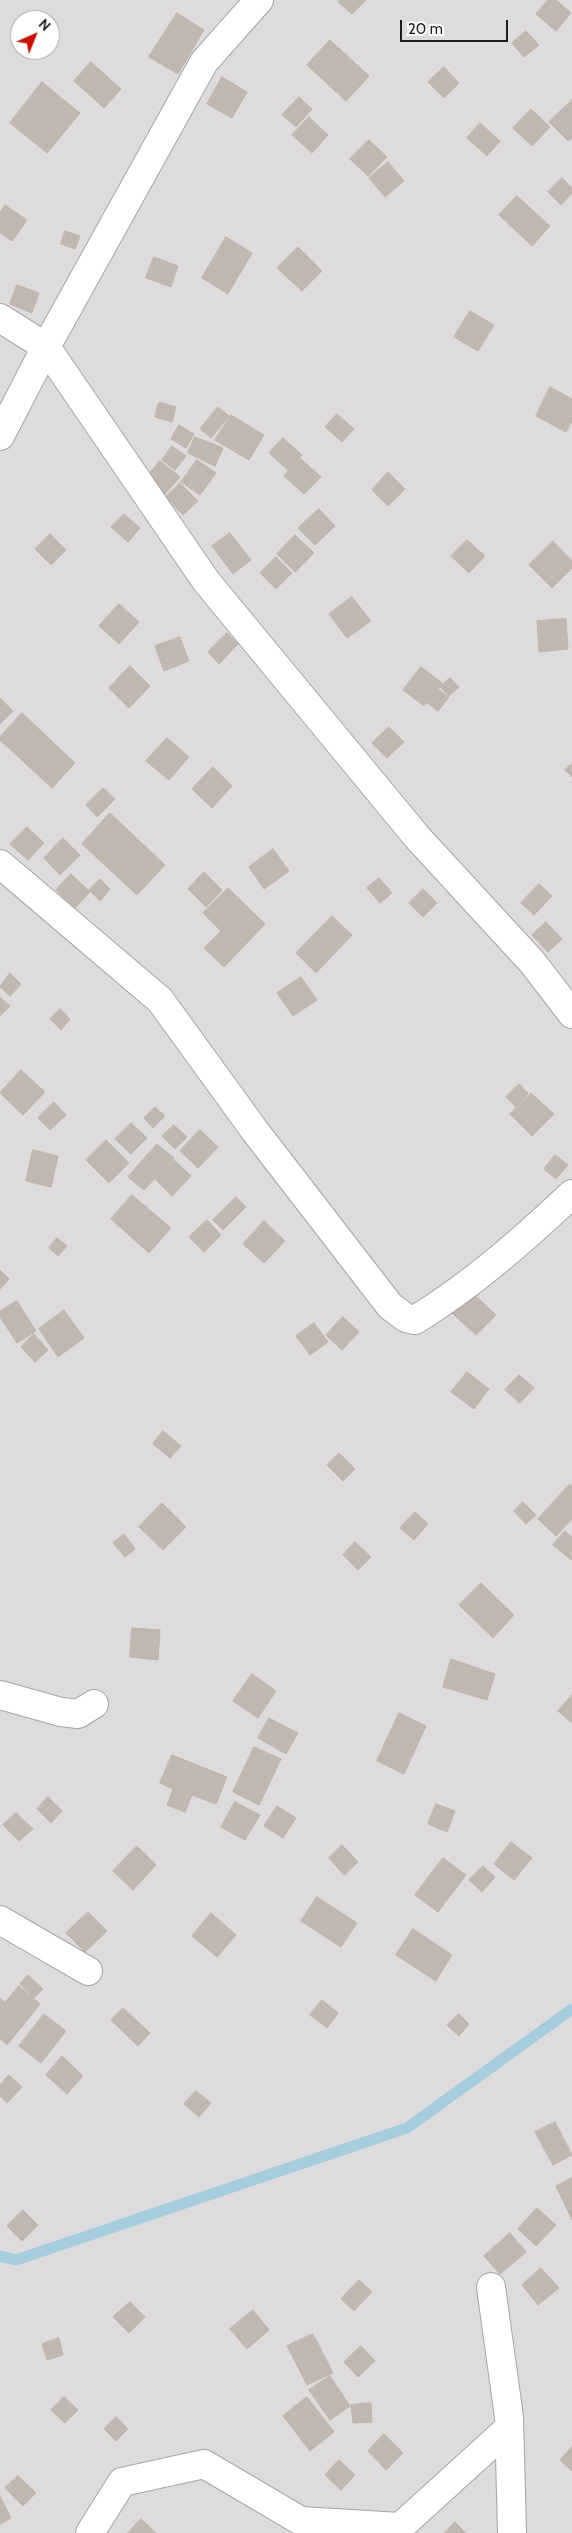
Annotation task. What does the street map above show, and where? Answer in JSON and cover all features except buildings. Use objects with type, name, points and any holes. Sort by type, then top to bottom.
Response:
[{"type":"street","points":[[0,436],[46,347],[204,62],[259,0]]},
{"type":"street","points":[[0,318],[46,347],[206,580],[417,838],[532,962],[572,1014]]},
{"type":"street","points":[[0,864],[160,1000],[255,1130],[390,1306],[406,1318],[415,1320],[448,1300],[536,1228],[572,1194]]},
{"type":"street","points":[[0,1695],[78,1714],[94,1704]]},
{"type":"street","points":[[0,1920],[88,1971]]},
{"type":"street","points":[[492,2288],[509,2428],[512,2533]]},
{"type":"street","points":[[90,2533],[122,2482],[204,2464],[301,2522],[400,2527],[509,2428]]},
{"type":"shaded area","points":[[0,0],[572,0],[572,2533],[0,2533]]},
{"type":"waterway","points":[[0,2256],[16,2260],[407,2128],[572,2009]]}]
